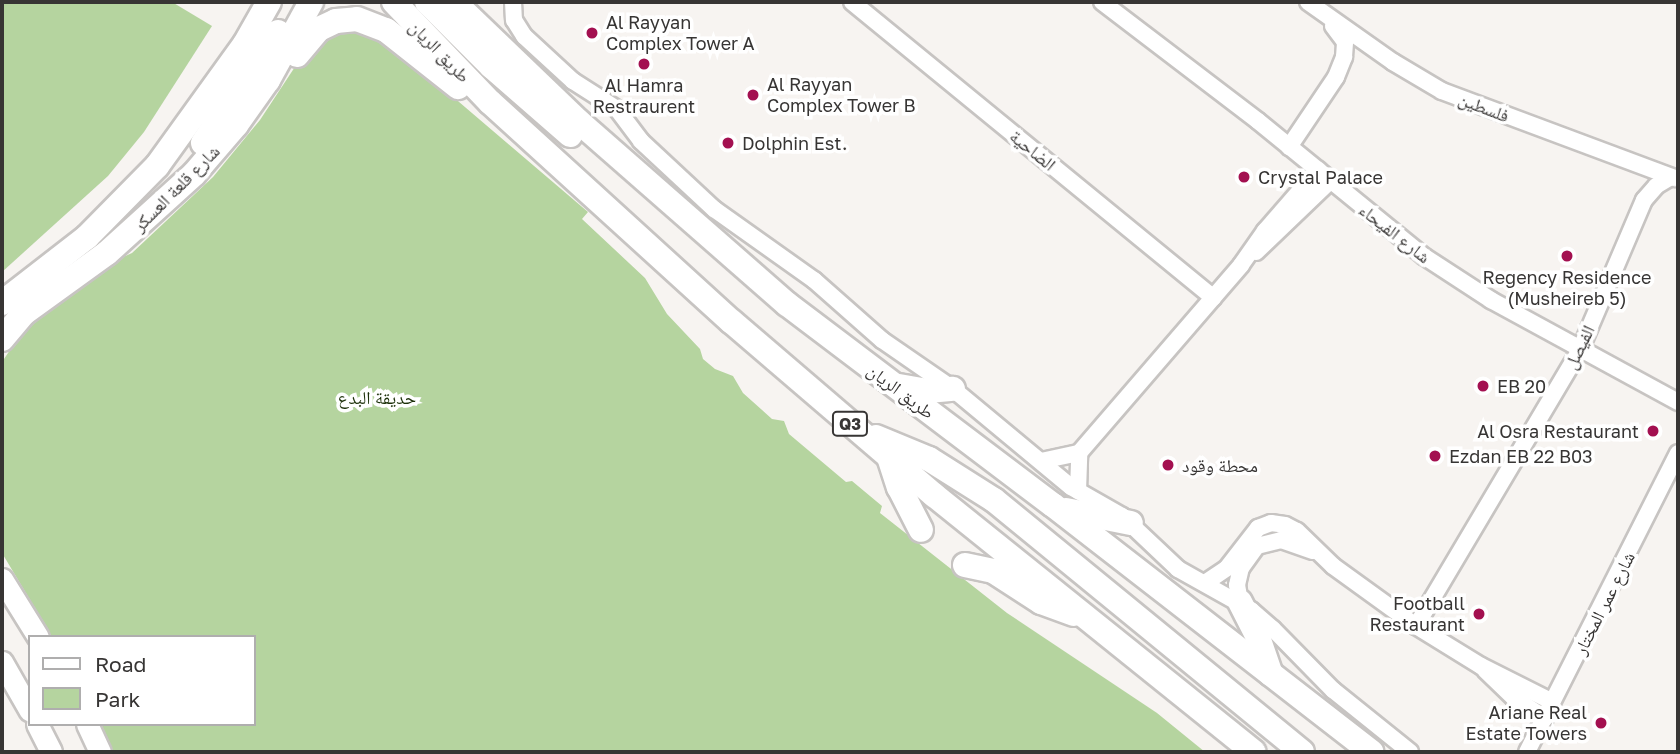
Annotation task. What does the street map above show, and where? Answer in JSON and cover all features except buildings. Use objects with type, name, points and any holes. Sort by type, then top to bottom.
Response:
[{"type":"main road","name":"شارع قلعة العسكر","points":[[2,303],[87,237],[149,176],[180,138],[245,44],[269,2]]},
{"type":"main road","points":[[165,203],[269,47],[293,2]]},
{"type":"main road","name":"شارع قلعة العسكر","points":[[2,339],[24,313],[107,253],[165,203],[220,144],[251,106],[284,54],[311,2]]},
{"type":"main road","name":"طريق الريان","points":[[394,2],[490,102],[671,268],[888,456],[1254,752]]},
{"type":"main road","points":[[427,2],[491,66],[587,151],[680,227],[750,274]]},
{"type":"main road","name":"طريق الريان","points":[[454,2],[513,61],[750,274],[1371,752]]},
{"type":"main road","points":[[471,2],[494,27],[513,61]]},
{"type":"main road","points":[[251,106],[272,94],[312,34],[327,24],[346,19],[366,21],[386,30],[453,85],[490,102]]},
{"type":"main road","points":[[892,384],[916,390],[953,389]]},
{"type":"main road","points":[[856,429],[929,459],[994,500],[1302,752]]},
{"type":"main road","points":[[888,456],[899,487],[921,530]]},
{"type":"main road","points":[[1053,505],[1091,517],[1131,523]]},
{"type":"main road","points":[[965,565],[986,568],[1041,602],[1089,618]]},
{"type":"main road","points":[[2,579],[37,635]]},
{"type":"main road","points":[[1240,602],[1258,637],[1271,674]]},
{"type":"main road","points":[[2,662],[28,708]]},
{"type":"main road","points":[[38,726],[51,752]]},
{"type":"main road","points":[[88,726],[100,752]]},
{"type":"street","name":"طريق الريان","points":[[513,2],[514,20],[524,36],[573,81],[611,103],[633,131],[714,209],[790,261],[882,340],[953,389],[1078,491],[1114,510],[1131,523],[1170,562],[1240,602],[1273,629],[1333,690],[1409,752]]},
{"type":"street","name":"الضاحية","points":[[852,2],[1213,298]]},
{"type":"street","name":"شارع الفيحاء","points":[[1102,2],[1441,269],[1580,350],[1678,402]]},
{"type":"street","points":[[1308,2],[1340,33],[1345,42],[1345,52],[1336,77]]},
{"type":"street","name":"فلسطين","points":[[1308,2],[1417,77],[1460,98],[1671,177]]},
{"type":"street","points":[[1289,147],[1336,77],[1357,57],[1378,51]]},
{"type":"street","points":[[1041,461],[1061,460],[1079,453],[1248,257],[1272,239],[1324,176]]},
{"type":"street","name":"الفيصل","points":[[1416,626],[1580,350],[1639,208],[1656,186],[1671,177]]},
{"type":"street","points":[[1078,491],[1079,453]]},
{"type":"street","name":"شارع عمر المختار","points":[[1527,752],[1678,453]]},
{"type":"street","points":[[1205,583],[1227,568],[1248,538],[1264,525],[1278,523],[1291,527],[1319,554],[1416,626],[1481,666],[1553,702]]},
{"type":"street","points":[[1240,602],[1237,585],[1241,568],[1257,546],[1282,540],[1319,554]]},
{"type":"street","points":[[1481,666],[1502,689],[1545,718]]},
{"type":"green space","points":[[2,2],[172,2],[212,26],[144,132],[108,176],[2,272]]},
{"type":"green space","name":"حديقة البدع","points":[[361,26],[438,84],[588,212],[582,219],[645,278],[667,314],[700,349],[703,359],[715,369],[733,376],[743,393],[772,419],[784,421],[789,434],[846,482],[852,481],[882,506],[880,513],[1007,613],[1157,713],[1205,752],[113,752],[101,726],[256,726],[256,635],[51,635],[2,553],[2,362],[26,326],[99,268],[132,253],[213,177],[260,120],[312,41]]},
{"type":"place","name":"Al Rayyan Complex Tower A","points":[[592,33]]},
{"type":"place","name":"Al Hamra Restraurent","points":[[644,64]]},
{"type":"place","name":"Al Rayyan Complex Tower B","points":[[753,95]]},
{"type":"place","name":"Dolphin Est.","points":[[728,143]]},
{"type":"place","name":"Crystal Palace","points":[[1244,177]]},
{"type":"place","name":"Regency Residence (Musheireb 5)","points":[[1567,256]]},
{"type":"place","name":"EB 20","points":[[1483,386]]},
{"type":"place","name":"Al Osra Restaurant","points":[[1653,431]]},
{"type":"place","name":"Ezdan EB 22 B03","points":[[1435,456]]},
{"type":"place","name":"محطة وقود","points":[[1168,465]]},
{"type":"place","name":"Football Restaurant","points":[[1479,614]]},
{"type":"place","name":"Ariane Real Estate Towers","points":[[1601,723]]}]
